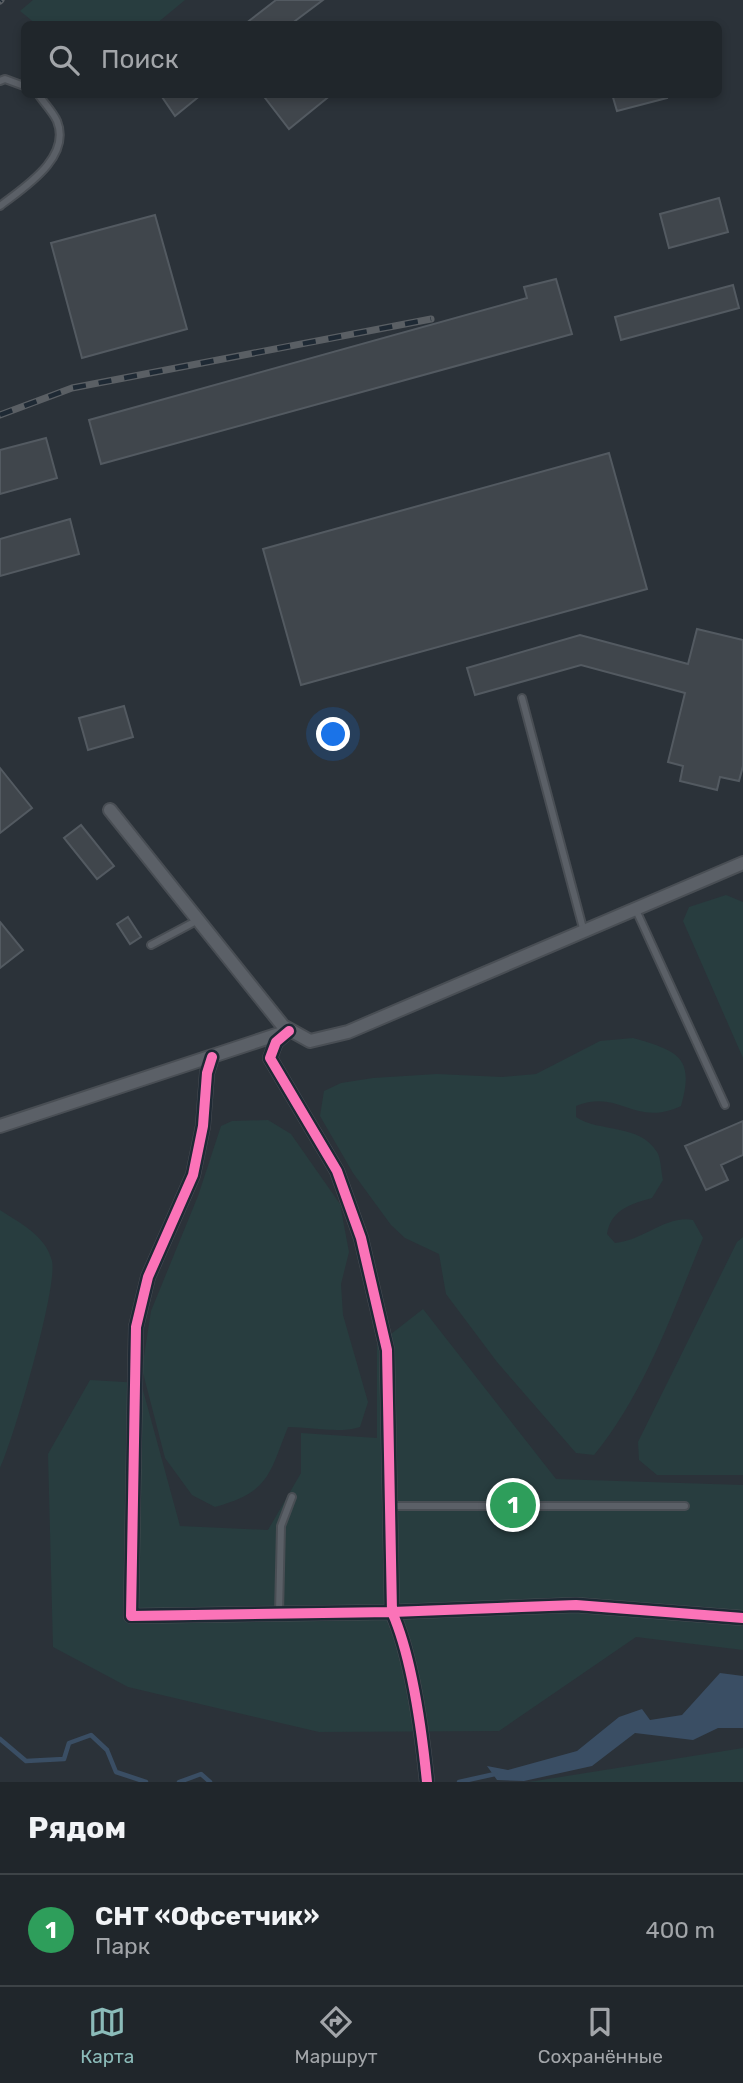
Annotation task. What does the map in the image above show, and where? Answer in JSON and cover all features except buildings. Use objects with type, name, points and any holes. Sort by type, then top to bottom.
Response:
[{"type":"street","points":[[110,810],[289,1031],[310,1041],[338,1035],[636,911],[743,863]]},
{"type":"street","points":[[0,1126],[289,1031]]},
{"type":"street","points":[[289,1031],[275,1042],[271,1058],[337,1171],[361,1238],[387,1350],[392,1612],[402,1634],[423,1737],[428,1782]]},
{"type":"street","points":[[212,1058],[206,1073],[203,1126],[193,1175],[148,1278],[136,1327],[131,1616],[392,1612],[576,1605],[743,1618]]},
{"type":"lane","points":[[0,81],[5,79],[21,85]]},
{"type":"lane","points":[[0,206],[39,176],[57,149],[58,122],[41,98]]},
{"type":"lane","points":[[522,698],[584,933]]},
{"type":"lane","points":[[636,911],[724,1105]]},
{"type":"lane","points":[[151,945],[198,920]]},
{"type":"lane","points":[[279,1613],[281,1526],[292,1497]]},
{"type":"lane","points":[[388,1506],[685,1506]]},
{"type":"green space","points":[[33,0],[185,0],[160,21],[32,21],[20,11]]},
{"type":"green space","points":[[726,895],[743,902],[743,1058],[683,921],[689,907]]},
{"type":"green space","points":[[633,1038],[661,1047],[679,1058],[684,1066],[685,1090],[681,1106],[665,1112],[651,1113],[604,1102],[576,1106],[576,1117],[596,1125],[630,1132],[649,1143],[659,1158],[663,1180],[652,1198],[623,1209],[613,1219],[607,1234],[615,1243],[683,1219],[693,1220],[703,1238],[656,1351],[628,1405],[594,1455],[576,1453],[497,1362],[446,1294],[439,1254],[405,1238],[391,1225],[353,1173],[320,1116],[324,1091],[341,1083],[437,1074],[502,1077],[536,1074],[600,1041]]},
{"type":"green space","points":[[268,1120],[291,1134],[340,1204],[349,1252],[341,1284],[343,1315],[368,1402],[360,1427],[334,1430],[288,1427],[265,1479],[247,1495],[215,1507],[192,1495],[165,1458],[142,1369],[151,1311],[198,1196],[221,1126],[232,1121]]},
{"type":"green space","points":[[0,1210],[24,1225],[44,1244],[52,1261],[52,1276],[42,1331],[0,1468]]},
{"type":"green space","points":[[743,1237],[743,1475],[657,1475],[639,1460],[638,1442],[737,1242]]},
{"type":"green space","points":[[423,1309],[556,1479],[743,1485],[743,1650],[636,1637],[499,1731],[319,1732],[128,1687],[53,1647],[48,1454],[90,1380],[141,1383],[180,1526],[268,1530],[301,1473],[301,1433],[377,1438],[377,1345]]},
{"type":"green space","points":[[743,1748],[743,1782],[529,1782]]},
{"type":"water","points":[[720,1673],[743,1676],[743,1728],[718,1728],[693,1740],[635,1733],[592,1766],[524,1781],[497,1780],[487,1766],[508,1770],[577,1751],[619,1717],[642,1709],[650,1720],[682,1715]]},
{"type":"waterway","points":[[0,1739],[26,1761],[64,1759],[69,1743],[91,1735],[107,1750],[116,1772],[146,1782]]},
{"type":"waterway","points":[[179,1782],[201,1774],[210,1782]]},
{"type":"waterway","points":[[459,1782],[495,1774]]},
{"type":"railway","points":[[0,415],[72,388],[431,319]]},
{"type":"cycle path","points":[[289,1031],[276,1042],[270,1058],[337,1171],[361,1238],[387,1350],[392,1612],[576,1605],[743,1618]]},
{"type":"cycle path","points":[[212,1057],[207,1073],[203,1126],[193,1175],[148,1277],[136,1327],[131,1616],[392,1612],[411,1672],[427,1782]]},
{"type":"place","name":"СНТ «Офсетчик»","points":[[513,1505]]}]
